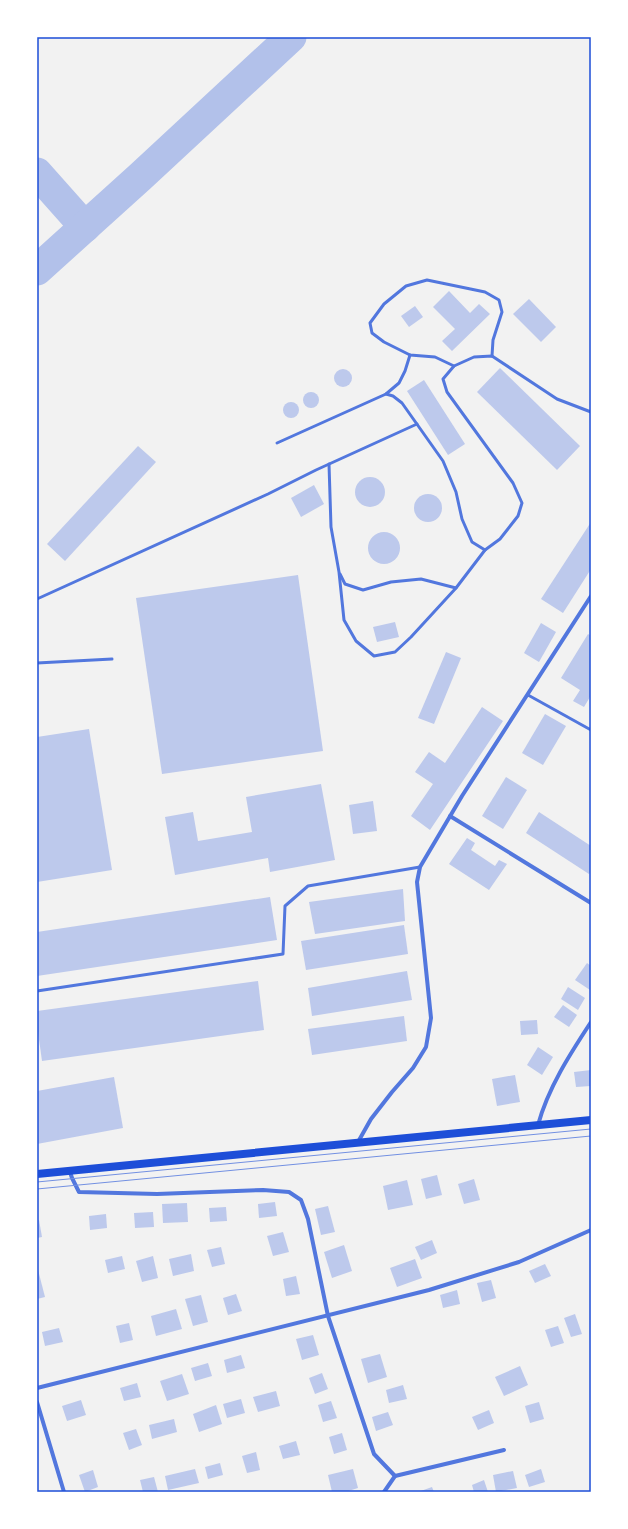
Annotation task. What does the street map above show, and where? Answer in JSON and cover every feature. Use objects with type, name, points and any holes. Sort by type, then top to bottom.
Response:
[{"type":"main road","points":[[37,1174],[70,1172],[591,1120]]},
{"type":"street","points":[[357,1144],[371,1119],[392,1092],[414,1068],[426,1047],[431,1018],[417,882],[420,868],[450,816],[591,596]]},
{"type":"street","points":[[450,816],[591,903]]},
{"type":"street","points":[[538,1125],[541,1113],[569,1056],[591,1022]]},
{"type":"street","points":[[70,1172],[79,1192],[157,1194],[263,1190],[289,1192],[301,1200],[308,1219],[328,1316],[374,1454],[395,1476]]},
{"type":"street","points":[[37,1388],[429,1290],[519,1262],[591,1230]]},
{"type":"street","points":[[37,1402],[64,1492]]},
{"type":"street","points":[[384,1492],[395,1476],[504,1450]]},
{"type":"lane","points":[[454,366],[435,357],[410,355],[384,342],[372,333],[370,323],[384,304],[406,286],[427,280],[485,292],[499,300],[502,312],[493,340],[492,356]]},
{"type":"lane","points":[[277,443],[386,394],[399,383],[410,355]]},
{"type":"lane","points":[[329,464],[330,527],[339,572],[344,620],[356,641],[374,656],[395,652],[411,637],[456,588],[486,550],[500,539],[518,516],[522,503],[513,483],[447,392],[443,379],[454,366],[474,357],[492,356],[557,399],[591,412]]},
{"type":"lane","points":[[386,394],[393,396],[402,403],[443,461],[456,492],[462,519],[472,542],[486,550]]},
{"type":"lane","points":[[37,599],[268,494],[329,464],[417,424]]},
{"type":"lane","points":[[339,572],[345,584],[363,590],[391,582],[421,579],[456,588]]},
{"type":"lane","points":[[37,663],[112,659]]},
{"type":"lane","points":[[528,695],[591,730]]},
{"type":"lane","points":[[37,990],[283,954],[284,906],[308,886],[420,868]]},
{"type":"building","points":[[449,291],[470,313],[479,304],[490,314],[452,351],[442,341],[455,329],[433,307]]},
{"type":"building","points":[[529,299],[556,327],[541,342],[513,314]]},
{"type":"building","points":[[415,306],[423,317],[409,327],[401,316]]},
{"type":"building","points":[[500,368],[580,446],[557,470],[477,392]]},
{"type":"building","points":[[343,369],[349,372],[352,378],[349,384],[343,387],[337,384],[334,378],[337,372]]},
{"type":"building","points":[[424,380],[465,444],[448,455],[407,391]]},
{"type":"building","points":[[311,392],[317,394],[319,400],[317,406],[311,408],[305,406],[303,400],[305,394]]},
{"type":"building","points":[[291,402],[298,407],[299,410],[294,417],[291,418],[284,413],[283,410],[288,403]]},
{"type":"building","points":[[138,446],[156,462],[65,561],[47,544]]},
{"type":"building","points":[[370,477],[380,482],[385,492],[380,502],[370,507],[360,502],[355,492],[360,482]]},
{"type":"building","points":[[314,485],[324,504],[301,517],[291,498]]},
{"type":"building","points":[[428,494],[438,498],[442,508],[438,518],[428,522],[418,518],[414,508],[418,498]]},
{"type":"building","points":[[591,522],[591,569],[563,613],[541,599]]},
{"type":"building","points":[[381,532],[387,532],[396,536],[400,548],[396,560],[387,564],[381,564],[372,560],[368,551],[368,545],[372,536]]},
{"type":"building","points":[[298,575],[323,751],[162,774],[136,598]]},
{"type":"building","points":[[395,622],[399,637],[377,642],[373,627]]},
{"type":"building","points":[[541,623],[556,632],[539,662],[524,653]]},
{"type":"building","points":[[588,634],[591,636],[591,698],[590,697],[584,707],[573,701],[580,690],[561,678]]},
{"type":"building","points":[[446,652],[461,658],[434,724],[418,718]]},
{"type":"building","points":[[482,707],[503,721],[430,830],[411,816],[433,784],[415,772],[429,752],[445,763]]},
{"type":"building","points":[[545,714],[566,726],[543,765],[522,753]]},
{"type":"building","points":[[89,729],[112,870],[37,882],[37,737]]},
{"type":"building","points":[[506,777],[527,790],[503,829],[482,816]]},
{"type":"building","points":[[321,784],[335,860],[270,872],[268,858],[175,875],[165,817],[193,812],[198,841],[252,832],[246,797]]},
{"type":"building","points":[[373,801],[377,831],[353,834],[349,805]]},
{"type":"building","points":[[539,812],[591,846],[591,871],[589,874],[526,833]]},
{"type":"building","points":[[467,838],[475,843],[471,850],[495,866],[499,860],[507,864],[489,890],[449,864]]},
{"type":"building","points":[[403,889],[405,921],[315,934],[309,902]]},
{"type":"building","points":[[270,897],[277,940],[37,976],[37,932]]},
{"type":"building","points":[[404,925],[408,954],[306,970],[301,941]]},
{"type":"building","points":[[587,963],[591,966],[590,990],[575,980]]},
{"type":"building","points":[[407,971],[412,1000],[312,1016],[308,988]]},
{"type":"building","points":[[258,981],[264,1030],[42,1061],[37,1025],[37,1011]]},
{"type":"building","points":[[568,987],[585,998],[578,1010],[561,999]]},
{"type":"building","points":[[563,1005],[577,1015],[569,1027],[554,1017]]},
{"type":"building","points":[[404,1016],[407,1041],[312,1055],[308,1029]]},
{"type":"building","points":[[537,1020],[538,1034],[521,1035],[520,1021]]},
{"type":"building","points":[[538,1047],[553,1057],[542,1075],[527,1065]]},
{"type":"building","points":[[591,1070],[591,1086],[576,1087],[574,1072]]},
{"type":"building","points":[[515,1075],[520,1102],[497,1106],[492,1079]]},
{"type":"building","points":[[114,1077],[123,1128],[37,1144],[37,1091]]},
{"type":"building","points":[[437,1175],[442,1195],[426,1199],[421,1179]]},
{"type":"building","points":[[474,1179],[480,1200],[464,1204],[458,1184]]},
{"type":"building","points":[[407,1180],[413,1205],[388,1210],[383,1186]]},
{"type":"building","points":[[275,1202],[277,1216],[259,1218],[258,1204]]},
{"type":"building","points":[[187,1203],[188,1222],[163,1223],[162,1204]]},
{"type":"building","points":[[328,1206],[335,1232],[321,1235],[315,1209]]},
{"type":"building","points":[[226,1207],[227,1221],[210,1222],[209,1208]]},
{"type":"building","points":[[153,1212],[154,1227],[135,1228],[134,1213]]},
{"type":"building","points":[[106,1214],[107,1228],[90,1230],[89,1216]]},
{"type":"building","points":[[37,1220],[39,1220],[42,1237],[37,1238]]},
{"type":"building","points":[[283,1232],[289,1252],[273,1256],[267,1236]]},
{"type":"building","points":[[432,1240],[437,1253],[421,1260],[415,1247]]},
{"type":"building","points":[[344,1245],[352,1271],[332,1278],[324,1252]]},
{"type":"building","points":[[221,1247],[225,1264],[212,1267],[207,1250]]},
{"type":"building","points":[[191,1254],[194,1271],[173,1276],[169,1259]]},
{"type":"building","points":[[122,1256],[125,1269],[108,1273],[105,1260]]},
{"type":"building","points":[[153,1256],[158,1278],[142,1282],[136,1261]]},
{"type":"building","points":[[415,1259],[422,1278],[397,1287],[390,1268]]},
{"type":"building","points":[[545,1264],[551,1276],[535,1283],[529,1271]]},
{"type":"building","points":[[37,1266],[45,1297],[37,1299]]},
{"type":"building","points":[[296,1276],[300,1294],[286,1296],[283,1279]]},
{"type":"building","points":[[491,1280],[496,1298],[482,1302],[477,1283]]},
{"type":"building","points":[[457,1290],[460,1304],[443,1308],[440,1295]]},
{"type":"building","points":[[236,1294],[242,1311],[228,1315],[223,1298]]},
{"type":"building","points":[[201,1295],[208,1322],[193,1326],[185,1299]]},
{"type":"building","points":[[176,1309],[182,1329],[156,1336],[151,1316]]},
{"type":"building","points":[[575,1314],[582,1334],[571,1337],[564,1318]]},
{"type":"building","points":[[129,1323],[133,1340],[120,1343],[116,1326]]},
{"type":"building","points":[[558,1326],[564,1343],[551,1347],[545,1330]]},
{"type":"building","points":[[59,1328],[63,1342],[45,1346],[42,1332]]},
{"type":"building","points":[[313,1335],[319,1355],[302,1360],[296,1339]]},
{"type":"building","points":[[380,1354],[387,1377],[368,1383],[361,1359]]},
{"type":"building","points":[[241,1355],[245,1368],[227,1373],[224,1360]]},
{"type":"building","points":[[208,1363],[212,1376],[195,1381],[191,1368]]},
{"type":"building","points":[[520,1366],[528,1385],[504,1396],[495,1377]]},
{"type":"building","points":[[322,1373],[328,1389],[315,1394],[309,1378]]},
{"type":"building","points":[[182,1374],[189,1394],[167,1401],[160,1381]]},
{"type":"building","points":[[137,1383],[141,1397],[124,1401],[120,1388]]},
{"type":"building","points":[[403,1385],[407,1399],[389,1403],[386,1390]]},
{"type":"building","points":[[276,1391],[280,1406],[258,1412],[253,1397]]},
{"type":"building","points":[[241,1399],[245,1413],[227,1418],[223,1404]]},
{"type":"building","points":[[81,1400],[86,1415],[67,1421],[62,1406]]},
{"type":"building","points":[[331,1401],[337,1418],[323,1422],[318,1405]]},
{"type":"building","points":[[539,1402],[544,1419],[530,1423],[525,1406]]},
{"type":"building","points":[[216,1405],[222,1424],[199,1432],[193,1414]]},
{"type":"building","points":[[489,1410],[494,1423],[478,1430],[472,1417]]},
{"type":"building","points":[[388,1412],[393,1425],[376,1431],[372,1417]]},
{"type":"building","points":[[174,1419],[177,1432],[152,1439],[149,1425]]},
{"type":"building","points":[[136,1429],[142,1445],[129,1450],[123,1433]]},
{"type":"building","points":[[342,1433],[347,1450],[334,1454],[329,1437]]},
{"type":"building","points":[[296,1441],[300,1455],[283,1459],[279,1446]]},
{"type":"building","points":[[256,1452],[260,1470],[247,1473],[242,1456]]},
{"type":"building","points":[[220,1463],[223,1475],[208,1479],[205,1467]]},
{"type":"building","points":[[195,1469],[199,1483],[168,1490],[165,1476]]},
{"type":"building","points":[[353,1469],[358,1488],[345,1492],[332,1492],[328,1475]]},
{"type":"building","points":[[541,1469],[545,1482],[529,1487],[525,1475]]},
{"type":"building","points":[[93,1470],[98,1487],[85,1492],[79,1475]]},
{"type":"building","points":[[513,1471],[517,1488],[496,1492],[493,1475]]},
{"type":"building","points":[[154,1477],[158,1492],[143,1492],[140,1480]]},
{"type":"building","points":[[484,1480],[488,1492],[474,1492],[472,1485]]},
{"type":"building","points":[[432,1487],[434,1492],[418,1492]]},
{"type":"taxiway","points":[[37,270],[291,37]]},
{"type":"taxiway","points":[[37,173],[85,227]]},
{"type":"tram line","points":[[37,1182],[591,1129]]},
{"type":"tram line","points":[[37,1189],[591,1136]]}]
